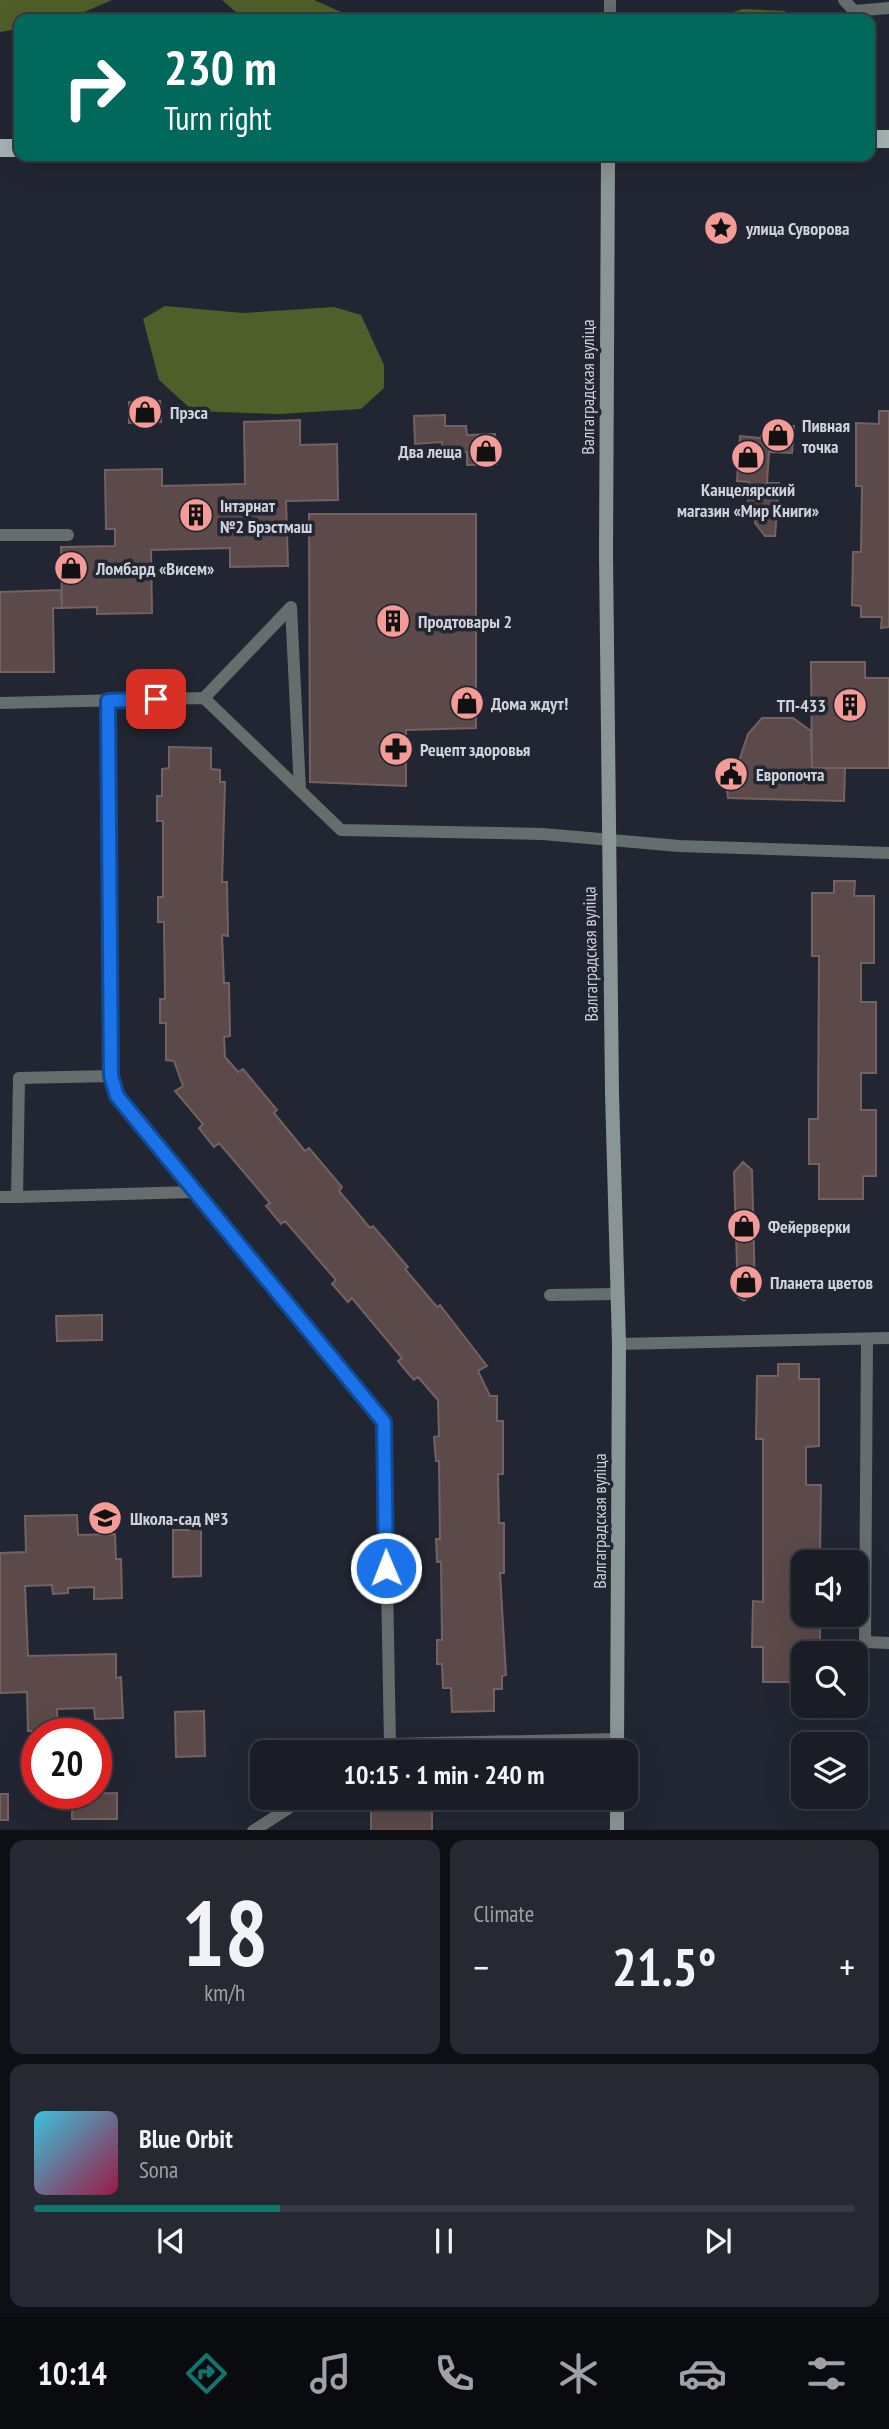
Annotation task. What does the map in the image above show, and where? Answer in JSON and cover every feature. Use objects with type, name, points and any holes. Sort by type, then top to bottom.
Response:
[{"type":"main road","name":"Валгаградская вуліца","points":[[608,161],[608,839],[619,1344],[617,1740]]},
{"type":"main road","points":[[617,1810],[617,1830]]},
{"type":"lane","points":[[844,0],[854,11],[889,8]]},
{"type":"lane","points":[[0,536],[68,535]]},
{"type":"lane","points":[[0,703],[204,698],[291,607],[300,790]]},
{"type":"lane","points":[[204,698],[341,830],[483,832],[679,846],[889,853]]},
{"type":"lane","points":[[108,701],[111,1076],[117,1096],[384,1422],[390,1740]]},
{"type":"lane","points":[[17,1197],[19,1078],[111,1076]]},
{"type":"lane","points":[[0,1197],[193,1192]]},
{"type":"lane","points":[[550,1295],[617,1294]]},
{"type":"lane","points":[[619,1344],[889,1338]]},
{"type":"lane","points":[[867,1339],[865,1642],[889,1643]]},
{"type":"lane","points":[[253,1830],[285,1810]]},
{"type":"green space","points":[[0,0],[112,0],[80,14],[14,14],[14,30],[0,32]]},
{"type":"green space","points":[[222,0],[314,0],[346,14],[238,14]]},
{"type":"green space","points":[[743,9],[785,11],[787,14],[727,14]]},
{"type":"green space","points":[[165,306],[243,313],[334,307],[361,315],[384,365],[384,388],[361,409],[279,414],[193,411],[159,380],[143,319]]},
{"type":"building","name":"Прэса","points":[[160,401],[161,422],[129,423],[129,402]]},
{"type":"building","points":[[879,411],[889,411],[889,627],[881,628],[882,617],[861,617],[861,606],[852,605],[853,552],[861,552],[862,486],[856,486],[856,423],[879,424]]},
{"type":"building","points":[[445,415],[445,426],[466,426],[467,435],[495,434],[497,464],[467,465],[467,452],[443,453],[442,442],[415,444],[414,416]]},
{"type":"building","name":"Інтэрнат №2 Брэстмаш","points":[[300,420],[300,445],[337,444],[338,500],[286,501],[288,566],[230,567],[230,548],[151,550],[152,613],[97,614],[97,607],[62,608],[61,547],[115,546],[115,529],[106,529],[105,470],[162,469],[162,486],[245,484],[244,422]]},
{"type":"building","points":[[770,423],[794,426],[792,453],[769,452],[767,483],[779,483],[775,536],[765,536],[755,523],[755,509],[748,509],[749,482],[737,481],[740,436],[760,438]]},
{"type":"building","name":"Продтовары 2","points":[[309,514],[476,514],[476,728],[406,730],[406,786],[310,782]]},
{"type":"building","points":[[61,590],[62,608],[53,608],[54,672],[0,672],[0,592]]},
{"type":"building","name":"ТП-433","points":[[811,662],[865,662],[865,678],[889,678],[889,768],[812,768]]},
{"type":"building","points":[[762,718],[793,718],[811,731],[812,768],[845,768],[844,801],[728,798],[724,763],[738,764],[748,734]]},
{"type":"building","points":[[169,747],[211,748],[211,769],[220,770],[220,782],[225,782],[222,882],[227,882],[228,936],[222,935],[224,983],[229,983],[230,1036],[224,1037],[225,1057],[238,1072],[243,1069],[277,1110],[274,1113],[305,1151],[309,1148],[342,1187],[339,1191],[408,1267],[405,1269],[437,1307],[440,1305],[487,1366],[478,1371],[490,1396],[497,1396],[497,1421],[503,1421],[503,1474],[498,1474],[499,1523],[504,1523],[504,1573],[500,1573],[506,1675],[502,1676],[502,1689],[494,1689],[494,1711],[452,1712],[451,1688],[443,1688],[442,1664],[437,1664],[437,1640],[442,1640],[441,1562],[437,1562],[436,1539],[440,1539],[439,1461],[436,1461],[434,1437],[439,1436],[438,1400],[418,1377],[414,1380],[407,1372],[398,1361],[402,1358],[352,1298],[348,1302],[332,1284],[336,1280],[285,1221],[281,1224],[266,1206],[270,1203],[219,1143],[214,1147],[199,1128],[203,1124],[175,1091],[183,1086],[174,1061],[166,1060],[166,1023],[160,1023],[160,999],[165,999],[164,922],[158,922],[158,897],[163,897],[163,821],[157,821],[157,796],[162,796],[162,769],[169,768]]},
{"type":"building","points":[[834,881],[855,881],[854,896],[874,896],[874,963],[861,963],[861,1002],[876,1002],[876,1073],[861,1073],[861,1110],[876,1110],[876,1176],[863,1176],[863,1199],[819,1199],[819,1164],[809,1164],[809,1119],[818,1119],[819,956],[812,956],[812,893],[834,893]]},
{"type":"building","points":[[743,1162],[752,1170],[755,1291],[744,1301],[738,1297],[734,1172]]},
{"type":"building","points":[[102,1315],[102,1340],[57,1341],[56,1316]]},
{"type":"building","points":[[778,1364],[799,1364],[799,1379],[819,1379],[819,1446],[806,1447],[806,1485],[821,1485],[820,1550],[791,1550],[791,1627],[820,1627],[820,1641],[791,1641],[791,1682],[763,1682],[763,1647],[752,1647],[753,1601],[763,1602],[763,1439],[756,1439],[757,1376],[778,1376]]},
{"type":"building","points":[[77,1515],[78,1535],[115,1534],[116,1559],[121,1559],[122,1598],[94,1599],[94,1587],[68,1588],[68,1593],[53,1594],[52,1585],[25,1586],[28,1656],[116,1654],[116,1678],[121,1677],[123,1718],[95,1718],[94,1708],[57,1709],[57,1718],[28,1718],[27,1692],[0,1693],[0,1553],[26,1552],[25,1516]]},
{"type":"building","points":[[173,1530],[201,1530],[201,1576],[173,1577]]},
{"type":"building","points":[[204,1711],[205,1756],[176,1757],[175,1712]]},
{"type":"building","points":[[112,1793],[117,1793],[117,1819],[72,1819],[72,1809],[112,1809]]},
{"type":"building","points":[[0,1794],[8,1794],[8,1820],[0,1820]]},
{"type":"building","points":[[371,1810],[432,1810],[432,1830],[371,1830]]},
{"type":"place","name":"улица Суворова","points":[[721,228]]},
{"type":"place","name":"Прэса","points":[[145,412]]},
{"type":"place","name":"Пивная точка","points":[[778,435]]},
{"type":"place","name":"Два леща","points":[[486,451]]},
{"type":"place","name":"Канцелярский магазин «Мир Книги»","points":[[748,457]]},
{"type":"place","name":"Інтэрнат №2 Брэстмаш","points":[[196,515]]},
{"type":"place","name":"Ломбард «Висем»","points":[[71,568]]},
{"type":"place","name":"Продтовары 2","points":[[393,621]]},
{"type":"place","name":"Дома ждут!","points":[[467,703]]},
{"type":"place","name":"ТП-433","points":[[850,705]]},
{"type":"place","name":"Рецепт здоровья","points":[[396,749]]},
{"type":"place","name":"Европочта","points":[[731,774]]},
{"type":"place","name":"Фейерверки","points":[[744,1226]]},
{"type":"place","name":"Планета цветов","points":[[746,1282]]},
{"type":"place","name":"Школа-сад №3","points":[[105,1518]]},
{"type":"route","points":[[156,699],[108,701],[111,1076],[117,1096],[384,1422],[386,1568]]}]
